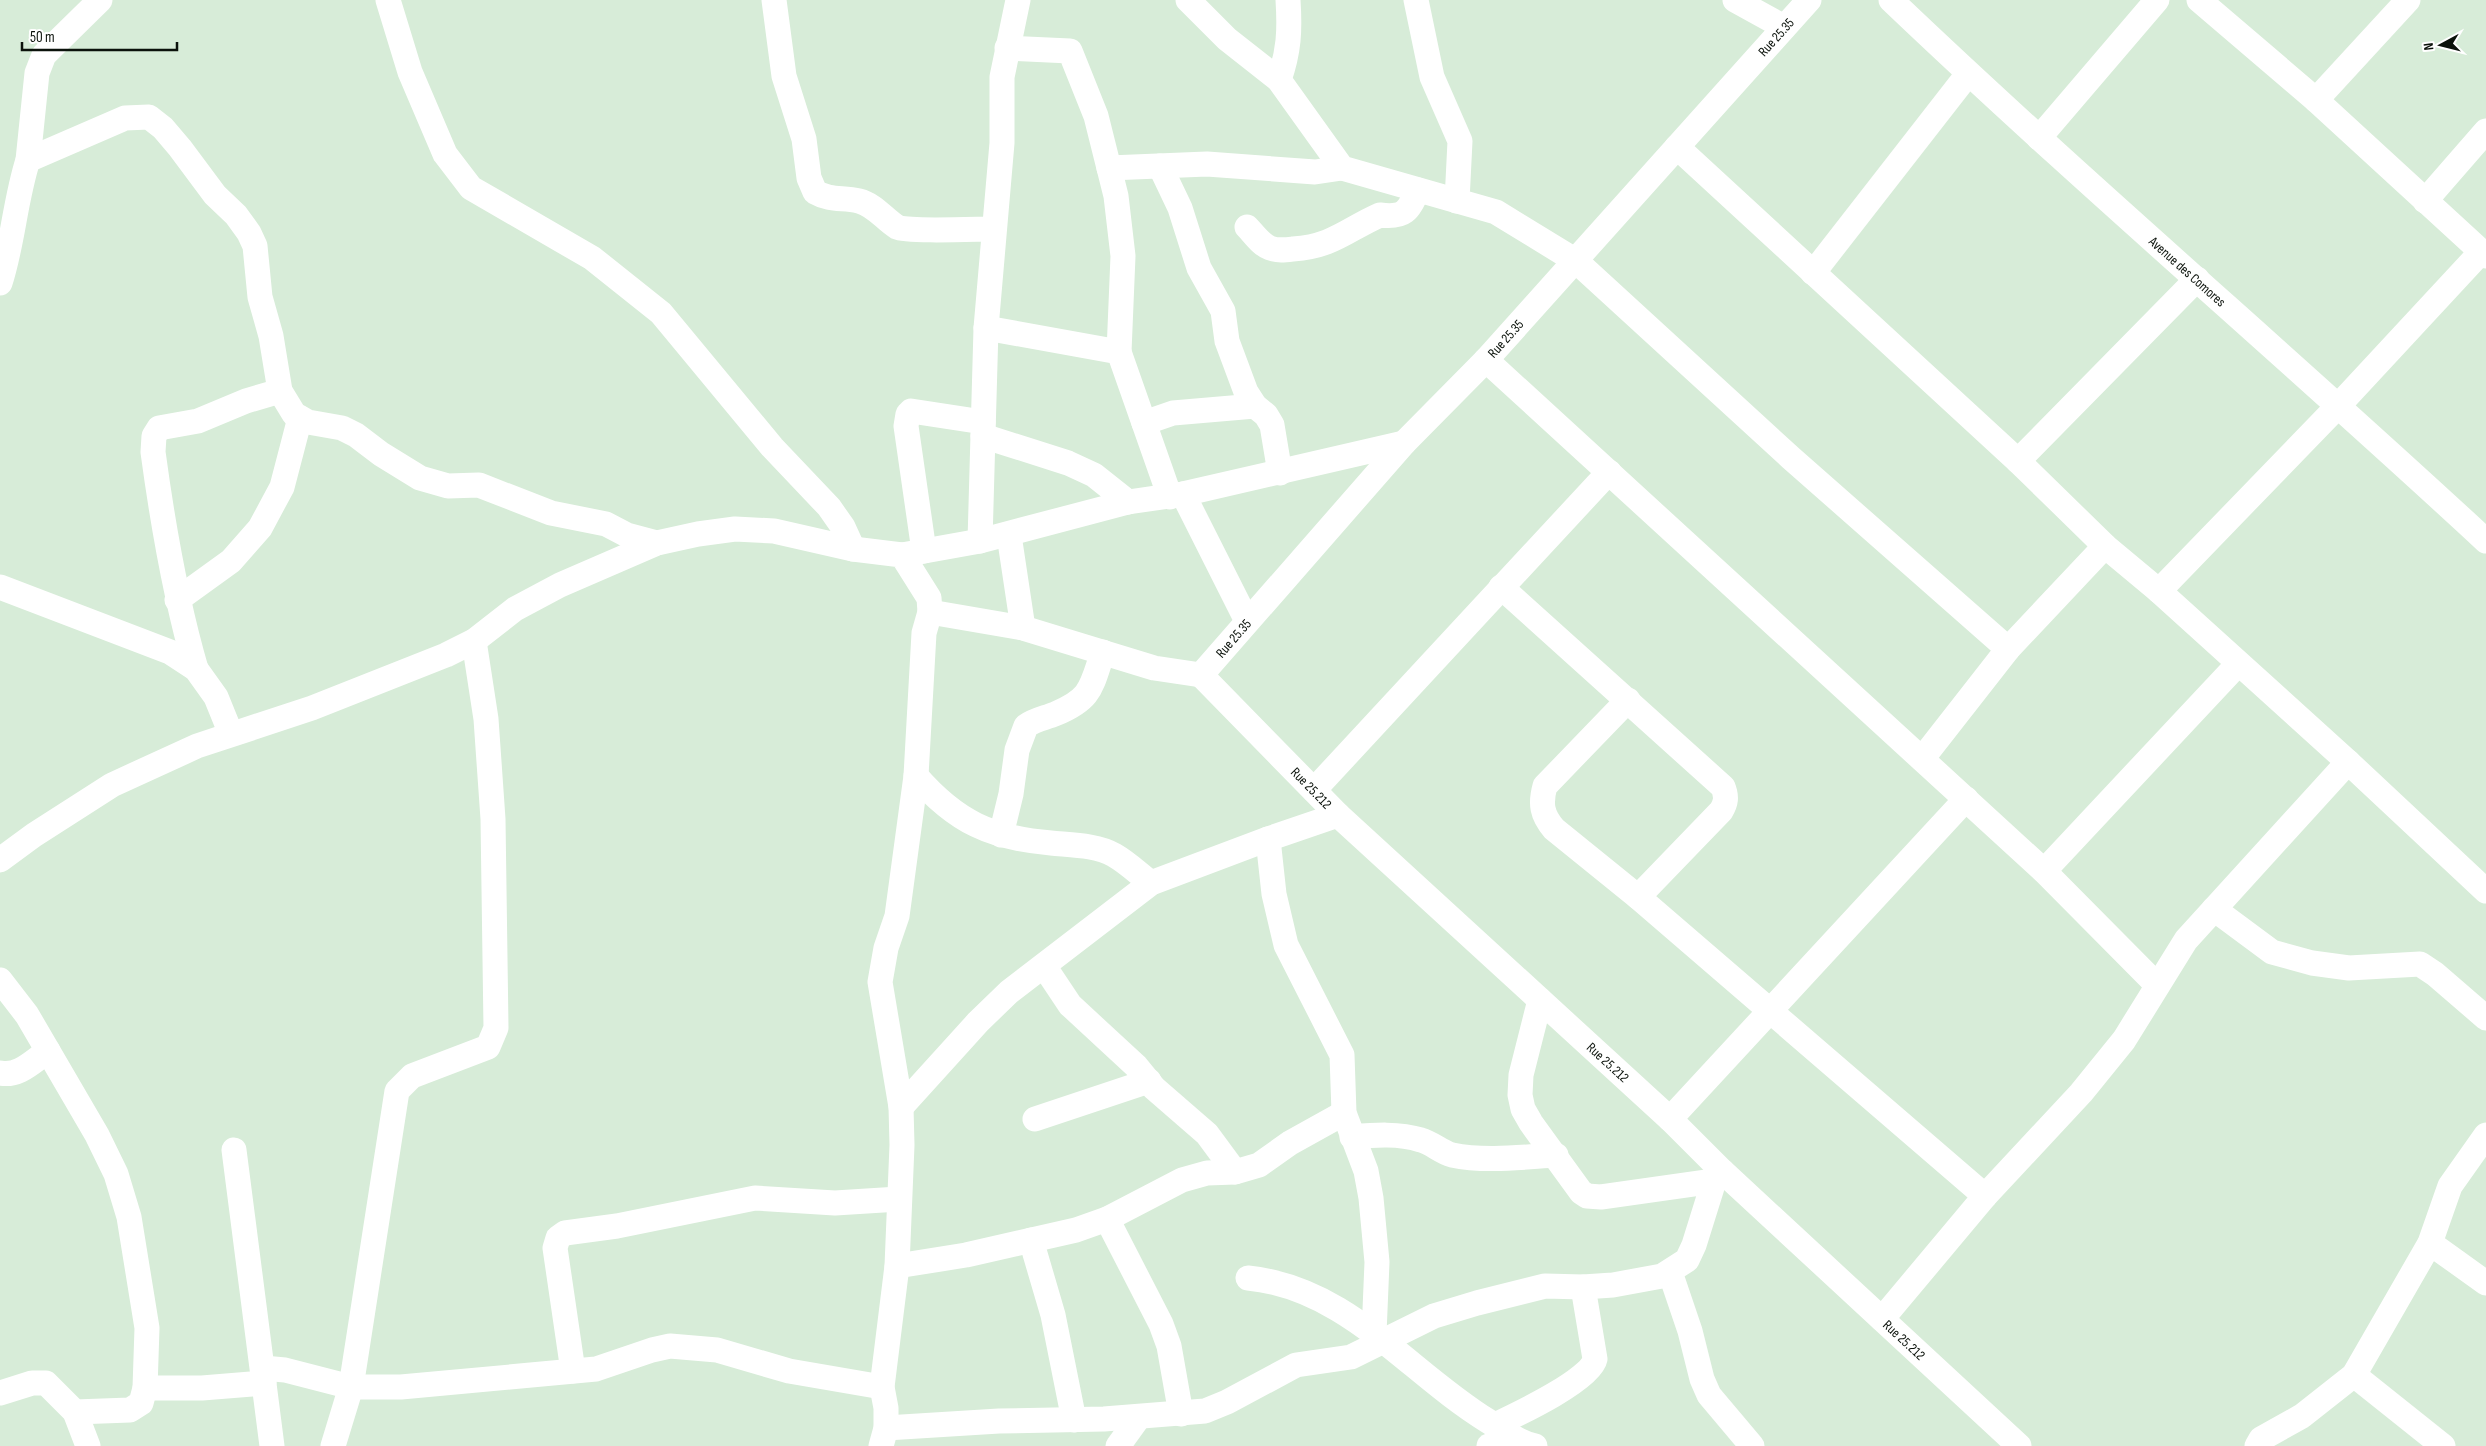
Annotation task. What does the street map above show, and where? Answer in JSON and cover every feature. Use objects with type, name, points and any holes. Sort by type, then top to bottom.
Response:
[{"type":"street","points":[[0,283],[6,263],[21,182],[28,160],[37,73],[44,55],[100,0]]},
{"type":"street","points":[[388,0],[410,72],[445,154],[471,188],[592,258],[661,313],[772,447],[829,507],[843,527],[853,549]]},
{"type":"street","points":[[774,0],[784,76],[804,139],[809,178],[814,192],[831,200],[860,202],[871,206],[898,227],[913,229],[994,229]]},
{"type":"street","points":[[980,541],[986,328],[1002,142],[1002,77],[1018,0]]},
{"type":"street","points":[[1188,0],[1227,39],[1279,80],[1342,168]]},
{"type":"street","points":[[1279,80],[1288,54],[1290,28],[1288,0]]},
{"type":"street","points":[[1416,0],[1432,77],[1460,141],[1457,201]]},
{"type":"street","points":[[1735,0],[1784,27]]},
{"type":"street","name":"Rue 25.35","points":[[1201,675],[1404,443],[1486,360],[1810,0]]},
{"type":"street","name":"Avenue des Comores","points":[[1891,0],[1968,74],[2339,405],[2486,541]]},
{"type":"street","points":[[2039,138],[2157,0]]},
{"type":"street","points":[[2159,591],[2484,254],[2316,100],[2224,9],[2199,0]]},
{"type":"street","points":[[2316,100],[2408,0]]},
{"type":"street","points":[[1007,48],[1070,51],[1073,55],[1096,116],[1122,233],[1119,352],[1144,423],[1176,496],[1247,621]]},
{"type":"street","points":[[1813,273],[1968,74]]},
{"type":"street","points":[[28,160],[125,118],[149,117],[163,128],[215,195],[236,215],[249,233],[255,246],[260,297],[270,336],[280,391],[294,414],[322,426],[342,428],[356,434],[381,454],[420,478],[448,486],[479,485],[551,513],[606,524],[627,535],[657,543]]},
{"type":"street","points":[[2425,201],[2486,131]]},
{"type":"street","points":[[1677,148],[2018,461],[2105,546],[2159,591],[2348,762],[2486,891]]},
{"type":"street","points":[[1109,168],[1207,164],[1315,172],[1342,168],[1496,212],[1576,261],[1791,458],[2008,649]]},
{"type":"street","points":[[1160,166],[1180,208],[1199,268],[1223,311],[1227,341],[1246,392],[1255,406],[1266,415],[1272,425],[1280,473]]},
{"type":"street","points":[[1247,227],[1260,242],[1270,248],[1280,250],[1314,247],[1330,242],[1380,215],[1390,217],[1401,215],[1410,207],[1418,190]]},
{"type":"street","points":[[2018,461],[2197,279]]},
{"type":"street","points":[[986,328],[1119,352]]},
{"type":"street","points":[[1486,360],[2044,871],[2157,985]]},
{"type":"street","points":[[231,734],[216,697],[196,669],[177,600],[166,548],[153,452],[154,436],[159,428],[198,421],[246,401],[280,391]]},
{"type":"street","points":[[1144,423],[1173,414],[1255,406]]},
{"type":"street","points":[[1128,502],[1094,475],[1068,463],[983,429],[911,410],[908,414],[906,426],[913,553],[929,598],[930,612],[924,633],[916,776],[897,916],[886,948],[880,982],[901,1107],[902,1145],[897,1266],[882,1387],[886,1408],[883,1437],[960,1435],[1074,1420],[1205,1411],[1296,1365],[1351,1357],[1370,1349],[1379,1337],[1434,1316],[1545,1286],[1583,1287],[1640,1281],[1670,1272],[1687,1260],[1718,1176],[1601,1197],[1587,1196],[1581,1192],[1531,1123],[1520,1095],[1521,1076],[1540,1000]]},
{"type":"street","points":[[177,600],[231,561],[260,528],[282,487],[300,418]]},
{"type":"street","points":[[0,860],[34,835],[112,785],[197,746],[371,686],[474,641],[515,609],[560,585],[657,543],[698,534],[735,529],[774,532],[853,549],[913,553],[1009,535],[1128,502],[1176,496],[1404,443]]},
{"type":"street","points":[[1314,790],[1609,472]]},
{"type":"street","points":[[1009,535],[1023,628]]},
{"type":"street","points":[[1922,759],[2008,649],[2105,546]]},
{"type":"street","points":[[0,587],[170,652],[196,669]]},
{"type":"street","points":[[1501,587],[1723,787],[1726,795],[1725,805],[1721,812],[1638,896]]},
{"type":"street","points":[[930,612],[1023,628],[1154,668],[1201,675]]},
{"type":"street","points":[[333,1446],[352,1387],[397,1091],[412,1076],[488,1047],[496,1028],[494,819],[486,719],[474,641]]},
{"type":"street","points":[[1002,835],[1011,794],[1017,750],[1026,726],[1077,704],[1085,697],[1091,688],[1103,652]]},
{"type":"street","points":[[2044,871],[2238,664]]},
{"type":"street","name":"Rue 25.212","points":[[1201,675],[1338,815],[1670,1119],[1718,1176],[1882,1319],[2019,1446]]},
{"type":"street","points":[[1628,700],[1545,786],[1542,804],[1546,820],[1554,829],[1638,896],[1985,1196]]},
{"type":"street","points":[[1882,1319],[1985,1196],[2087,1085],[2124,1040],[2186,940],[2348,762]]},
{"type":"street","points":[[916,776],[948,809],[973,825],[1026,841],[1075,845],[1113,854],[1151,883]]},
{"type":"street","points":[[1670,1119],[1966,799]]},
{"type":"street","points":[[901,1107],[978,1022],[1009,992],[1151,883],[1268,838],[1338,815]]},
{"type":"street","points":[[1268,838],[1274,894],[1286,945],[1342,1055],[1344,1113],[1366,1171],[1371,1198],[1378,1262],[1379,1337]]},
{"type":"street","points":[[2214,910],[2272,952],[2312,964],[2348,968],[2420,964],[2436,974],[2486,1018]]},
{"type":"street","points":[[1044,966],[1070,1005],[1207,1134],[1234,1172]]},
{"type":"street","points":[[0,980],[27,1015],[97,1135],[116,1174],[130,1217],[147,1328],[145,1388],[141,1403],[130,1410],[75,1412]]},
{"type":"street","points":[[0,1073],[9,1075],[17,1073],[48,1051]]},
{"type":"street","points":[[1035,1119],[1149,1081]]},
{"type":"street","points":[[897,1266],[1076,1230],[1107,1218],[1182,1180],[1207,1172],[1234,1172],[1259,1165],[1290,1143],[1344,1113]]},
{"type":"street","points":[[1352,1137],[1374,1135],[1411,1137],[1452,1154],[1469,1157],[1513,1158],[1556,1155]]},
{"type":"street","points":[[2254,1444],[2302,1416],[2354,1375],[2430,1243],[2450,1186],[2486,1135]]},
{"type":"street","points":[[234,1150],[272,1446]]},
{"type":"street","points":[[573,1371],[555,1248],[558,1238],[565,1233],[617,1226],[755,1198],[835,1203],[899,1199]]},
{"type":"street","points":[[1107,1218],[1161,1324],[1169,1346],[1181,1414]]},
{"type":"street","points":[[1031,1240],[1053,1315],[1074,1420]]},
{"type":"street","points":[[2430,1243],[2486,1283]]},
{"type":"street","points":[[1670,1272],[1690,1330],[1702,1379],[1710,1395],[1752,1446]]},
{"type":"street","points":[[1248,1278],[1283,1283],[1322,1299],[1379,1337],[1506,1440],[1541,1402],[1583,1375],[1593,1366],[1595,1359],[1583,1287]]},
{"type":"street","points":[[145,1388],[202,1388],[285,1370],[352,1387],[401,1387],[596,1369],[652,1350],[670,1346],[717,1350],[789,1370],[882,1387]]},
{"type":"street","points":[[2354,1375],[2443,1446]]},
{"type":"street","points":[[0,1392],[32,1383],[46,1383],[75,1412],[88,1446]]},
{"type":"street","points":[[1118,1446],[1139,1417]]}]
